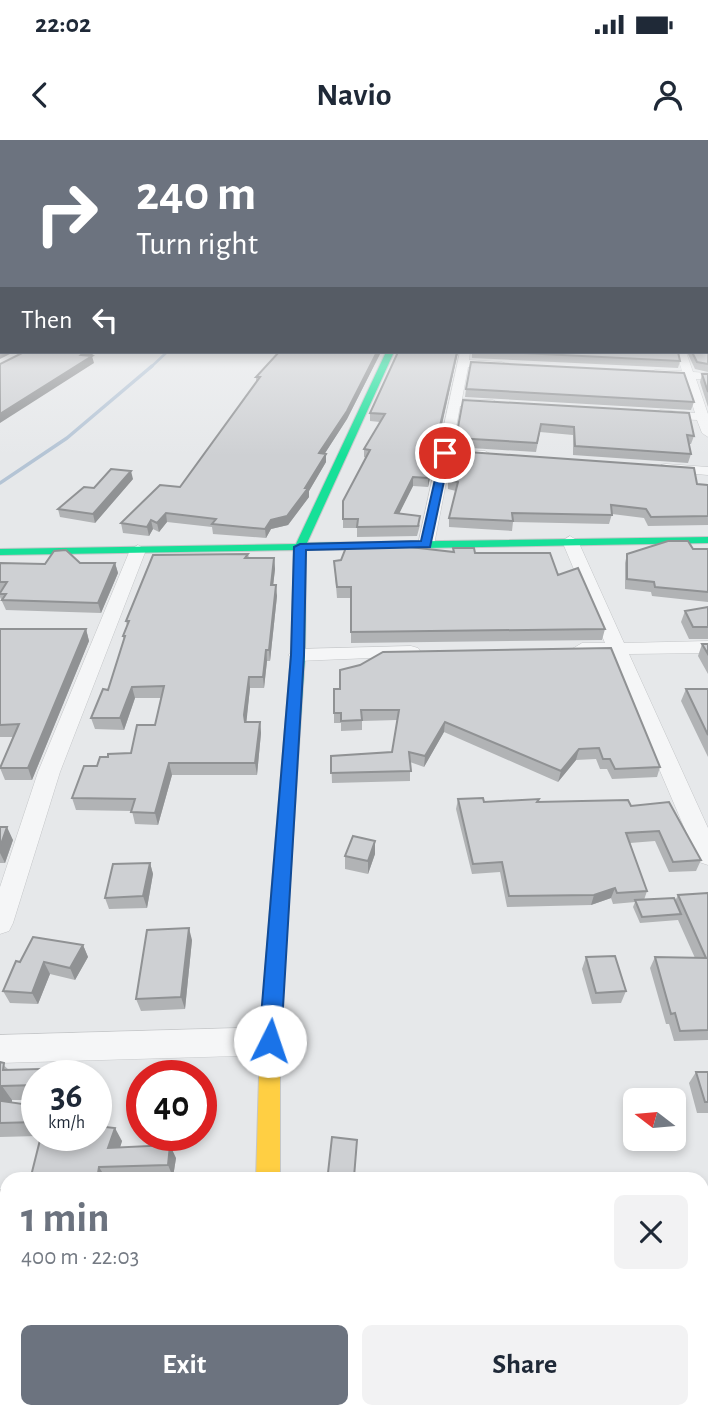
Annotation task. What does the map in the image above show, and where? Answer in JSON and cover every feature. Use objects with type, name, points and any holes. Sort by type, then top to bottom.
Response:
[{"type":"street","points":[[268,1172],[270,1041],[298,655],[300,547],[389,354]]},
{"type":"street","points":[[682,354],[708,433]]},
{"type":"street","points":[[426,545],[464,357],[510,366]]},
{"type":"street","points":[[638,372],[708,376]]},
{"type":"street","points":[[455,402],[510,405]]},
{"type":"street","points":[[648,414],[702,417]]},
{"type":"street","points":[[445,453],[501,457]]},
{"type":"street","points":[[653,467],[708,471]]},
{"type":"street","points":[[0,552],[708,540]]},
{"type":"street","points":[[570,541],[708,855]]},
{"type":"street","points":[[0,923],[28,844],[49,772],[138,551]]},
{"type":"street","points":[[563,649],[708,646]]},
{"type":"street","points":[[298,655],[437,652]]},
{"type":"street","points":[[0,1049],[270,1041]]},
{"type":"building","points":[[20,354],[92,356],[0,414],[0,364]]},
{"type":"building","points":[[277,354],[376,354],[347,411],[319,453],[326,454],[305,488],[308,488],[287,516],[271,520],[265,529],[212,524],[216,519],[166,513],[157,523],[151,520],[147,527],[121,523],[160,485],[180,487],[260,377],[256,377]]},
{"type":"building","points":[[397,354],[457,354],[428,478],[413,477],[395,513],[420,516],[418,526],[357,527],[358,519],[343,519],[343,501],[370,450],[364,449],[385,414],[370,413]]},
{"type":"building","points":[[543,354],[678,354],[680,361]]},
{"type":"building","points":[[693,354],[708,354],[708,364],[697,362]]},
{"type":"building","points":[[471,362],[684,373],[694,402],[466,389]]},
{"type":"building","points":[[702,374],[708,374],[708,392]]},
{"type":"building","points":[[463,400],[689,413],[694,436],[687,435],[691,454],[575,446],[574,427],[541,424],[537,443],[456,438]]},
{"type":"building","points":[[454,451],[694,468],[697,484],[708,485],[708,516],[651,517],[646,509],[611,505],[612,515],[512,513],[513,521],[449,518],[458,482],[448,480]]},
{"type":"building","points":[[111,469],[131,471],[93,514],[58,509],[84,487],[94,488]]},
{"type":"building","points":[[668,541],[688,541],[693,549],[708,549],[708,592],[655,587],[654,582],[627,579],[627,554]]},
{"type":"building","points":[[410,544],[409,547],[454,552],[453,548],[474,548],[475,553],[550,553],[558,575],[578,568],[605,629],[351,632],[351,587],[337,587],[334,561],[341,560],[347,545]]},
{"type":"building","points":[[66,550],[80,563],[115,563],[98,603],[2,600],[6,594],[0,593],[7,582],[0,582],[0,563],[45,564],[54,551]]},
{"type":"building","points":[[248,554],[245,558],[274,558],[271,585],[276,585],[269,650],[266,650],[263,677],[249,677],[244,715],[245,722],[260,722],[255,763],[169,763],[155,813],[131,812],[135,799],[72,798],[84,766],[97,766],[100,757],[108,757],[108,754],[131,753],[137,725],[155,725],[164,686],[132,687],[120,718],[91,718],[103,689],[108,690],[129,621],[126,621],[153,555]]},
{"type":"building","points":[[708,607],[708,627],[693,627],[685,611]]},
{"type":"building","points":[[0,629],[86,629],[28,768],[0,768],[19,724],[0,725]]},
{"type":"building","points":[[611,648],[660,767],[615,769],[610,759],[603,759],[599,748],[579,749],[561,771],[445,722],[425,756],[409,752],[411,771],[331,773],[331,756],[392,752],[399,710],[361,710],[362,720],[341,721],[341,713],[334,713],[334,689],[340,689],[340,670],[360,665],[383,652]]},
{"type":"building","points":[[686,689],[708,689],[708,735]]},
{"type":"building","points":[[483,798],[484,802],[539,799],[537,802],[628,800],[631,806],[669,802],[701,860],[673,862],[659,831],[626,833],[647,891],[617,893],[615,888],[594,895],[509,896],[502,862],[473,864],[458,799]]},
{"type":"building","points":[[0,827],[7,827],[0,847]]},
{"type":"building","points":[[353,836],[375,841],[368,861],[345,856]]},
{"type":"building","points":[[150,863],[143,896],[105,898],[113,864]]},
{"type":"building","points":[[708,893],[708,1030],[680,1031],[675,1013],[671,1014],[655,957],[706,958],[678,895]]},
{"type":"building","points":[[674,898],[681,914],[642,917],[635,900]]},
{"type":"building","points":[[189,928],[181,997],[136,999],[147,930]]},
{"type":"building","points":[[33,937],[83,945],[70,968],[44,962],[32,993],[3,991],[16,961],[20,962]]},
{"type":"building","points":[[615,956],[626,991],[596,993],[586,957]]},
{"type":"building","points":[[0,1062],[4,1063],[3,1070],[21,1070],[21,1085],[2,1086],[1,1101],[21,1104],[21,1122],[0,1123]]},
{"type":"building","points":[[696,1072],[708,1072],[708,1102],[705,1102]]},
{"type":"building","points":[[332,1137],[357,1140],[354,1172],[328,1172]]},
{"type":"building","points":[[126,1147],[126,1151],[169,1151],[168,1165],[99,1167],[98,1172],[32,1172],[37,1151],[112,1151],[112,1148]]},
{"type":"waterway","points":[[150,368],[165,354]]},
{"type":"waterway","points":[[0,483],[67,438],[152,366]]},
{"type":"traffic: fast","points":[[281,883],[298,655],[300,547],[389,354]]},
{"type":"traffic: fast","points":[[0,552],[708,540]]},
{"type":"traffic: slow","points":[[268,1172],[270,1041],[281,883]]},
{"type":"route","points":[[270,1041],[298,655],[300,547],[426,545],[445,453]]}]
